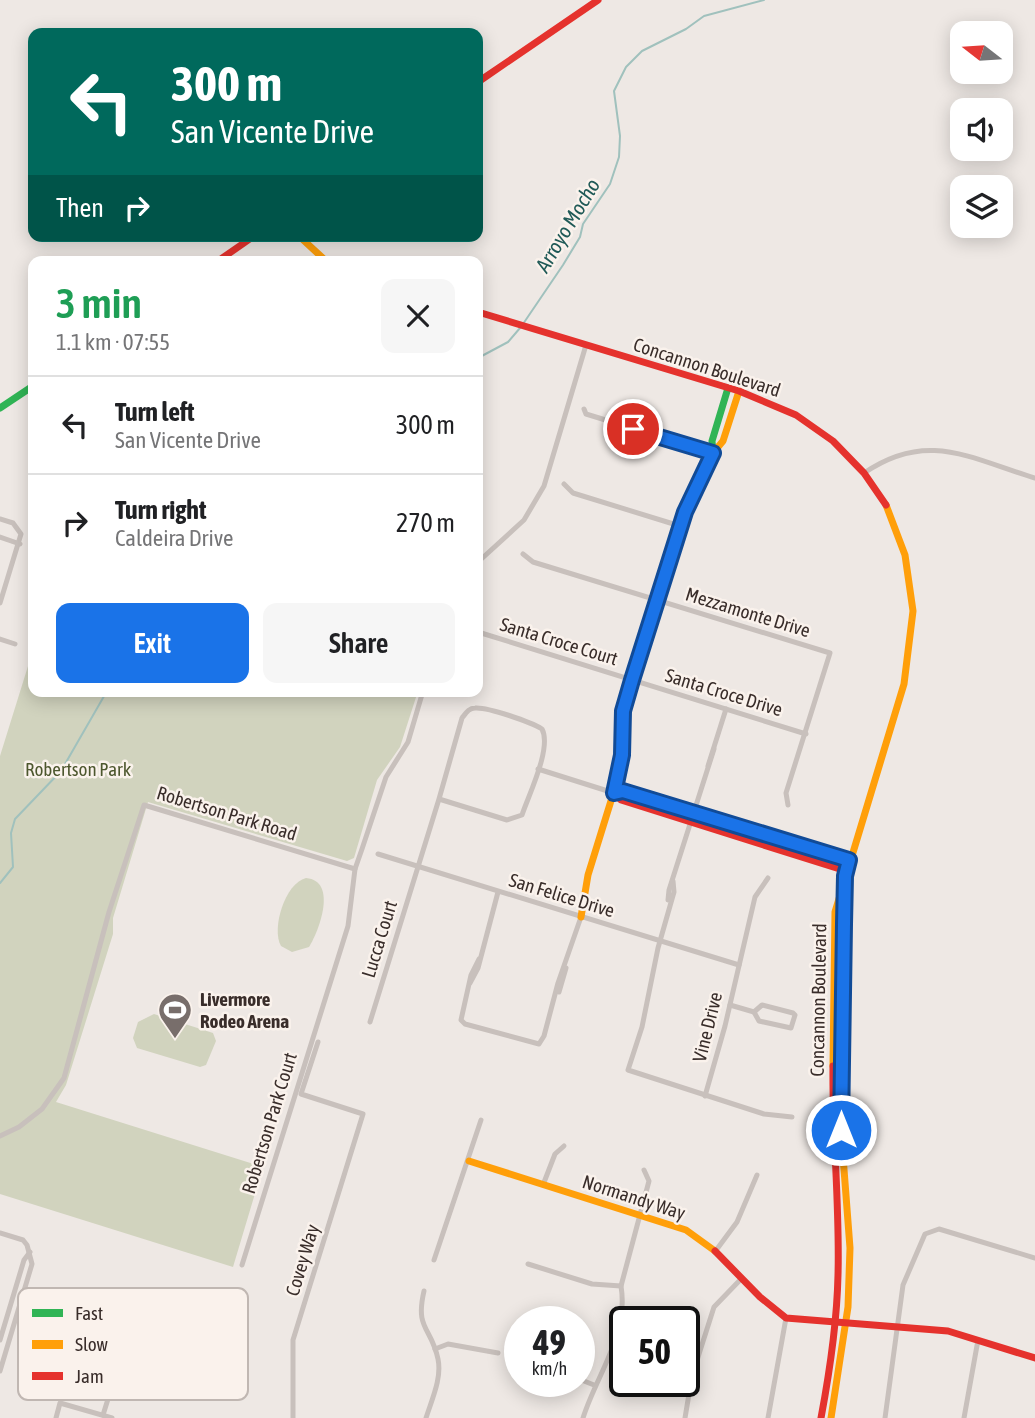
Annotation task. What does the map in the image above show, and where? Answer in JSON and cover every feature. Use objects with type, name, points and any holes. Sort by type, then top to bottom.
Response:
[{"type":"main road","points":[[483,79],[598,0]]},
{"type":"main road","points":[[225,256],[245,242]]},
{"type":"main road","points":[[305,242],[321,256]]},
{"type":"main road","name":"Concannon Boulevard","points":[[483,313],[739,391],[796,415],[833,441],[864,473],[885,503],[897,529],[911,587],[913,624],[904,684],[846,874],[841,1130],[850,1248],[831,1418]]},
{"type":"main road","points":[[713,453],[712,441],[728,388]]},
{"type":"main road","points":[[0,408],[28,389]]},
{"type":"main road","points":[[581,917],[588,875],[614,793],[622,755],[623,711],[632,680],[680,526],[713,453],[723,441],[739,391]]},
{"type":"main road","points":[[614,793],[623,791],[849,860]]},
{"type":"main road","points":[[614,793],[621,800],[692,821],[846,874]]},
{"type":"main road","name":"Normandy Way","points":[[469,1161],[687,1230],[717,1249],[741,1279],[769,1307],[786,1318]]},
{"type":"main road","points":[[786,1318],[948,1331],[1035,1358]]},
{"type":"main road","name":"Concannon Boulevard","points":[[821,1418],[840,1323]]},
{"type":"street","points":[[483,558],[510,536],[532,510],[544,486],[586,345]]},
{"type":"street","points":[[584,409],[586,414],[713,453]]},
{"type":"street","points":[[864,473],[887,458],[909,451],[936,449],[1035,478]]},
{"type":"street","points":[[564,484],[573,493],[680,526]]},
{"type":"street","points":[[0,519],[13,523],[19,530],[20,544],[0,603]]},
{"type":"street","points":[[0,537],[20,544]]},
{"type":"street","name":"Mezzamonte Drive","points":[[523,554],[533,562],[830,653],[806,734]]},
{"type":"street","name":"Santa Croce Court","points":[[483,634],[632,680]]},
{"type":"street","points":[[0,639],[15,644]]},
{"type":"street","name":"Santa Croce Drive","points":[[632,680],[806,734]]},
{"type":"street","points":[[355,869],[386,777],[408,742],[421,697]]},
{"type":"street","name":"Lucca Court","points":[[370,1022],[462,718],[471,709],[495,712],[541,729],[545,745],[538,769]]},
{"type":"street","points":[[726,709],[710,753],[673,881],[674,892],[668,907],[643,1018],[637,1026],[638,1035],[628,1070],[768,1115],[792,1117]]},
{"type":"street","points":[[788,806],[786,793],[806,734]]},
{"type":"street","points":[[439,799],[513,820],[522,815],[538,769],[614,793]]},
{"type":"street","name":"Robertson Park Road","points":[[0,1136],[19,1127],[42,1109],[64,1079],[109,912],[144,805],[355,869]]},
{"type":"street","name":"San Felice Drive","points":[[377,854],[739,965]]},
{"type":"street","name":"Robertson Park Court","points":[[242,1265],[348,926],[355,869]]},
{"type":"street","name":"Vine Drive","points":[[705,1096],[755,897],[768,878]]},
{"type":"street","points":[[498,892],[460,1016],[465,1024],[533,1045],[542,1041],[557,995],[563,986],[566,966],[581,917]]},
{"type":"street","points":[[730,1005],[754,1012],[767,1005],[795,1015],[788,1029],[759,1021],[754,1012]]},
{"type":"street","name":"Covey Way","points":[[293,1418],[293,1340],[363,1114],[301,1094],[318,1042]]},
{"type":"street","points":[[434,1260],[481,1120]]},
{"type":"street","points":[[543,1185],[555,1154],[564,1146]]},
{"type":"street","points":[[595,1383],[610,1357],[618,1331],[624,1303],[621,1286],[649,1181],[644,1170]]},
{"type":"street","points":[[717,1249],[737,1222],[757,1175]]},
{"type":"street","points":[[885,1418],[902,1285],[920,1242],[930,1231],[939,1229],[1035,1258]]},
{"type":"street","points":[[0,1233],[23,1240],[30,1252],[32,1264],[25,1288]]},
{"type":"street","points":[[0,1340],[24,1260],[30,1252]]},
{"type":"street","points":[[528,1264],[592,1284],[621,1286]]},
{"type":"street","points":[[685,1418],[692,1376],[714,1307],[741,1279]]},
{"type":"street","points":[[424,1291],[420,1320],[435,1349],[438,1373],[426,1418]]},
{"type":"street","points":[[0,1371],[18,1311]]},
{"type":"street","points":[[768,1418],[786,1318]]},
{"type":"street","points":[[964,1418],[978,1340]]},
{"type":"street","points":[[435,1349],[448,1344],[498,1353]]},
{"type":"street","points":[[583,1418],[590,1397]]},
{"type":"street","points":[[103,1415],[108,1400]]},
{"type":"street","points":[[56,1418],[60,1403],[112,1418]]},
{"type":"green space","name":"Robertson Park","points":[[28,666],[28,697],[416,697],[400,747],[377,780],[354,858],[347,861],[148,802],[113,918],[113,934],[66,1085],[56,1102],[263,1167],[233,1267],[0,1194],[0,756]]},
{"type":"green space","points":[[306,878],[316,881],[321,888],[324,897],[321,919],[309,947],[292,952],[281,946],[278,938],[279,918],[292,888]]},
{"type":"green space","name":"Livermore Rodeo Arena","points":[[154,1014],[213,1033],[216,1041],[206,1065],[200,1067],[137,1048],[133,1038],[138,1022]]},
{"type":"waterway","name":"Arroyo Mocho","points":[[523,324],[563,265],[580,237],[583,224],[610,184],[619,157],[620,136],[614,91],[626,67],[642,51],[686,29],[704,16],[764,0]]},
{"type":"waterway","name":"Arroyo Mocho","points":[[483,355],[508,342],[520,328]]},
{"type":"waterway","name":"Arroyo Mocho","points":[[0,883],[13,867],[11,833],[15,819],[61,771],[104,697]]},
{"type":"traffic: fast","points":[[713,452],[712,441],[728,388]]},
{"type":"traffic: fast","points":[[0,408],[28,389]]},
{"type":"traffic: slow","points":[[305,242],[321,256]]},
{"type":"traffic: slow","points":[[581,917],[588,875],[619,775],[623,711],[632,680],[685,512],[713,453],[723,441],[739,391]]},
{"type":"traffic: slow","points":[[833,1066],[835,912],[904,684],[913,611],[905,555],[886,505]]},
{"type":"traffic: slow","points":[[614,793],[623,791],[849,860]]},
{"type":"traffic: slow","points":[[831,1418],[848,1307],[850,1248],[841,1130],[845,884]]},
{"type":"traffic: slow","points":[[469,1161],[686,1230],[715,1251]]},
{"type":"traffic: jam","points":[[483,79],[598,0]]},
{"type":"traffic: jam","points":[[225,256],[245,242]]},
{"type":"traffic: jam","points":[[483,314],[739,391],[796,415],[833,441],[864,473],[886,505]]},
{"type":"traffic: jam","points":[[614,793],[621,800],[846,871]]},
{"type":"traffic: jam","points":[[821,1418],[832,1346],[838,1275],[833,1066]]},
{"type":"traffic: jam","points":[[715,1251],[760,1297],[786,1318],[948,1331],[1035,1358]]},
{"type":"place","name":"Livermore Rodeo Arena","points":[[175,1040]]},
{"type":"route","points":[[633,429],[713,453],[685,512],[632,680],[623,711],[622,755],[614,793],[623,791],[849,860],[845,876],[841,1130]]}]
